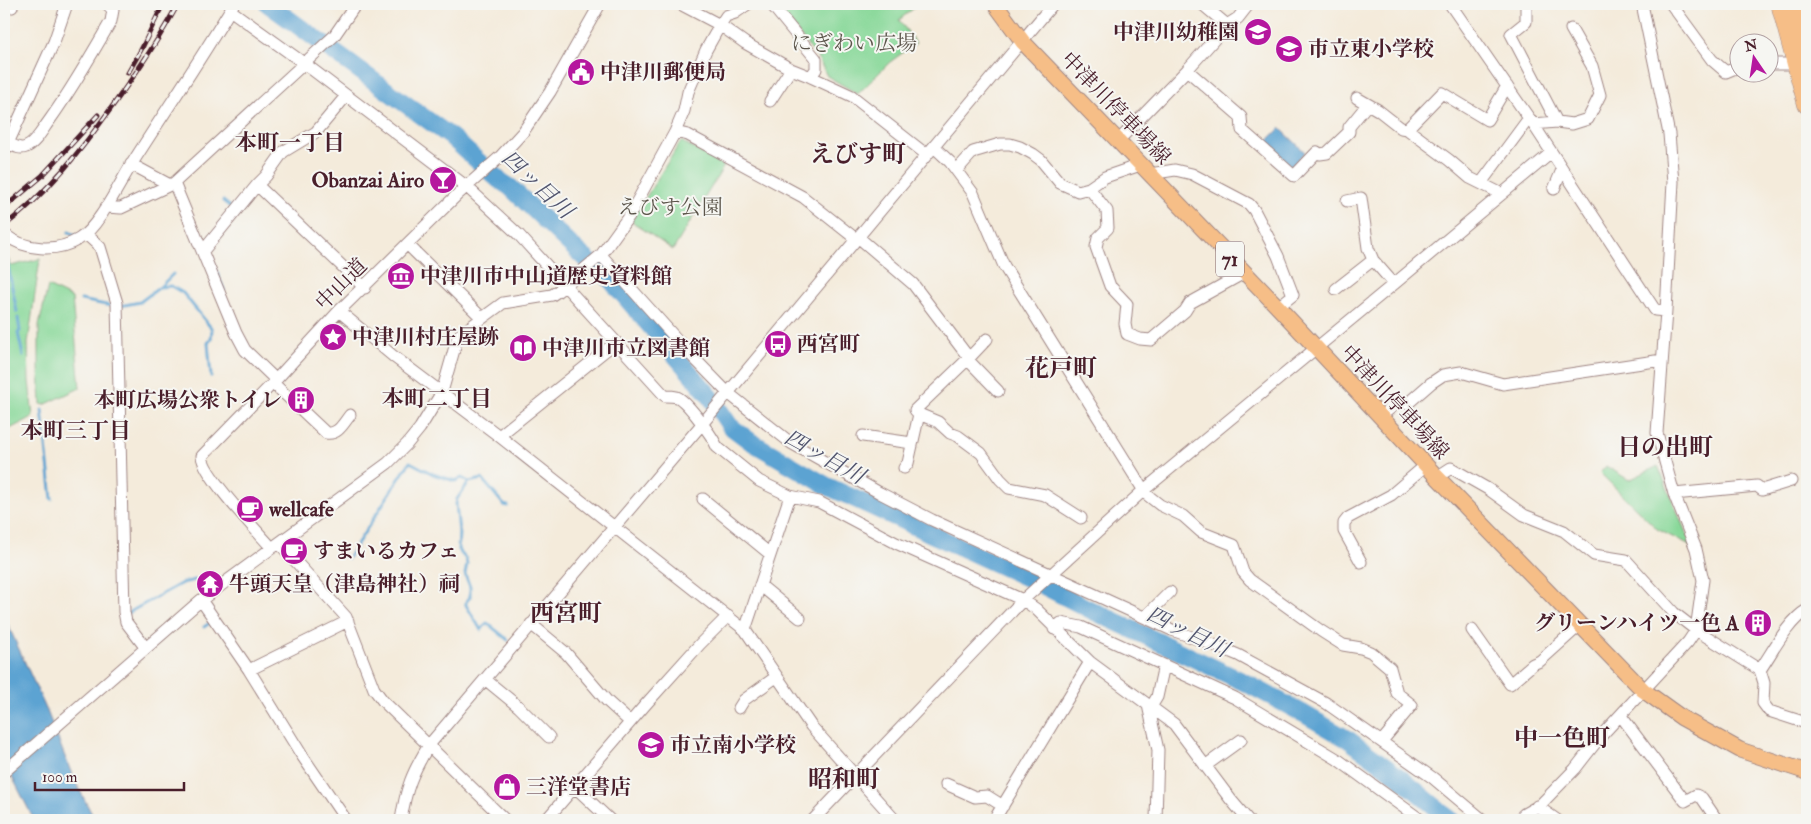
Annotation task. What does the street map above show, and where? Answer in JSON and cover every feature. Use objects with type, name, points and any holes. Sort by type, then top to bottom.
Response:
[{"type":"highway","points":[[1780,4],[1804,61]]},
{"type":"highway","points":[[1794,4],[1804,61],[1807,105]]},
{"type":"main road","name":"中津川停車場線","points":[[995,4],[1022,42],[1278,307],[1437,478],[1643,690],[1682,718],[1740,750],[1807,772]]},
{"type":"street","points":[[67,4],[54,42],[6,148],[29,146],[58,109],[111,22],[113,10],[107,4]]},
{"type":"street","points":[[106,207],[121,208],[172,184],[334,36],[356,4]]},
{"type":"street","name":"中山道","points":[[505,820],[383,701],[374,689],[346,617],[330,597],[275,545],[220,488],[202,462],[202,456],[275,381],[339,311],[496,161],[523,132],[550,92],[600,4]]},
{"type":"street","points":[[680,4],[720,25],[746,43],[791,69],[811,76],[852,96],[957,170],[978,201],[1004,266],[1146,494],[1160,505],[1183,516],[1201,532],[1234,546],[1243,572],[1250,580],[1297,614],[1342,645],[1361,648],[1371,652],[1390,668],[1397,693],[1412,705],[1382,741]]},
{"type":"street","points":[[4,772],[201,600],[388,463],[420,428],[442,392],[458,336],[503,303],[552,295],[566,286],[599,256],[629,216],[675,132],[684,110],[688,92],[706,50],[720,25],[726,16],[735,13],[748,4]]},
{"type":"street","points":[[771,4],[816,59],[816,69],[811,76]]},
{"type":"street","points":[[401,820],[406,792],[415,768],[429,746],[1053,4]]},
{"type":"street","points":[[1202,4],[1227,25]]},
{"type":"street","points":[[1118,141],[1227,25],[1238,18],[1249,4]]},
{"type":"street","points":[[1450,4],[1531,121],[1655,310],[1666,311]]},
{"type":"street","points":[[1526,4],[1526,22],[1511,34],[1557,122]]},
{"type":"street","points":[[1518,820],[1537,806],[1575,769],[1594,744],[1688,642],[1696,630],[1703,580],[1696,549],[1674,494],[1657,433],[1673,182],[1669,134],[1642,4]]},
{"type":"street","points":[[1671,4],[1712,60],[1726,72],[1728,71]]},
{"type":"street","points":[[4,234],[19,244],[42,248],[64,246],[86,234],[106,207],[232,7],[467,187],[519,235],[665,396],[678,397],[704,421],[707,432],[714,438],[717,447],[759,481],[790,496],[819,502],[896,543],[1023,600],[1036,609],[1054,629],[1090,662],[1174,724],[1248,820]]},
{"type":"street","points":[[1531,121],[1572,124],[1588,118],[1600,95],[1592,66],[1571,29]]},
{"type":"street","points":[[1778,63],[1804,61]]},
{"type":"street","points":[[770,101],[791,69]]},
{"type":"street","points":[[1186,70],[1241,117],[1242,130],[1294,176],[1317,152],[1320,154],[1327,153],[1349,132],[1349,127],[1362,101],[1378,110],[1401,128],[1407,129],[1470,178],[1502,194]]},
{"type":"street","points":[[1407,129],[1442,93],[1486,120],[1507,86]]},
{"type":"street","points":[[203,252],[256,185],[266,176],[282,152],[316,132],[346,96]]},
{"type":"street","points":[[1481,183],[1531,121]]},
{"type":"street","points":[[675,132],[688,135],[803,197],[857,238],[913,284],[968,359],[998,391]]},
{"type":"street","points":[[957,170],[973,152],[1000,144],[1010,144],[1033,154],[1060,183],[1078,190],[1089,188],[1104,178],[1145,170],[1175,170],[1192,174],[1249,204],[1254,210],[1278,256],[1293,295],[1278,307]]},
{"type":"street","points":[[813,820],[1023,600],[1144,490],[1551,153]]},
{"type":"street","points":[[132,164],[172,184],[203,252],[227,310],[230,322],[244,350],[326,433],[332,434],[337,431],[350,416]]},
{"type":"street","points":[[1554,189],[1562,170]]},
{"type":"street","points":[[256,185],[364,288]]},
{"type":"street","points":[[1089,188],[1107,211],[1108,228],[1098,238],[1096,247],[1104,274],[1110,286],[1127,304],[1125,324],[1127,334],[1140,339],[1151,340],[1185,311],[1190,303],[1244,273]]},
{"type":"street","points":[[1347,201],[1362,198],[1368,248],[1373,260],[1394,284]]},
{"type":"street","points":[[86,234],[100,247],[116,304],[124,612],[126,622],[145,648]]},
{"type":"street","points":[[407,244],[482,318]]},
{"type":"street","points":[[599,256],[690,354],[725,395],[791,443],[932,520],[1172,630],[1238,655],[1326,702],[1433,778],[1483,820]]},
{"type":"street","points":[[1336,289],[1373,260]]},
{"type":"street","points":[[339,311],[744,630],[811,726],[895,820]]},
{"type":"street","points":[[987,339],[915,410],[919,414],[938,422],[950,433],[958,436],[981,454],[1000,479],[1010,488],[1045,495],[1081,518]]},
{"type":"street","points":[[499,436],[616,342]]},
{"type":"street","points":[[1380,417],[1399,401],[1407,404],[1431,383],[1444,375],[1461,372],[1503,384],[1662,360]]},
{"type":"street","points":[[904,468],[908,462],[919,414]]},
{"type":"street","points":[[863,436],[912,444]]},
{"type":"street","points":[[1361,562],[1344,531],[1344,523],[1348,518],[1390,495],[1426,465]]},
{"type":"street","points":[[1437,478],[1451,468],[1488,489],[1524,514],[1564,531],[1594,555],[1626,560],[1674,613],[1696,630],[1760,670],[1764,683],[1763,703],[1769,711],[1806,723]]},
{"type":"street","points":[[1674,494],[1757,486],[1762,490],[1791,481]]},
{"type":"street","points":[[744,630],[790,496]]},
{"type":"street","points":[[702,499],[770,554]]},
{"type":"street","points":[[760,585],[800,618]]},
{"type":"street","points":[[1145,617],[1170,592]]},
{"type":"street","points":[[201,600],[249,670],[301,754],[346,820]]},
{"type":"street","points":[[1760,670],[1791,624],[1807,610]]},
{"type":"street","points":[[546,820],[630,722],[700,644],[728,616]]},
{"type":"street","points":[[249,670],[348,621]]},
{"type":"street","points":[[1054,629],[1062,623],[1081,627],[1235,698],[1317,746],[1359,774],[1421,820]]},
{"type":"street","points":[[531,624],[566,653],[607,701],[630,722]]},
{"type":"street","points":[[1472,630],[1510,684],[1533,664],[1540,661],[1580,625]]},
{"type":"street","points":[[994,820],[1090,662]]},
{"type":"street","points":[[1156,820],[1158,750],[1150,706],[1157,697],[1164,665]]},
{"type":"street","points":[[739,708],[744,700],[776,677]]},
{"type":"street","points":[[486,680],[519,707],[549,737]]},
{"type":"street","points":[[1621,716],[1685,801],[1696,796],[1702,798],[1717,820]]},
{"type":"street","points":[[1794,731],[1806,723]]},
{"type":"street","points":[[1205,766],[1241,740]]},
{"type":"street","points":[[946,784],[975,797],[987,796],[1003,806]]},
{"type":"street","points":[[576,787],[610,820]]},
{"type":"street","points":[[1537,806],[1556,820]]},
{"type":"green space","name":"にぎわい広場","points":[[785,4],[919,4],[899,20],[916,43],[890,62],[858,94],[827,76],[819,60],[779,8]]},
{"type":"green space","name":"えびす公園","points":[[681,141],[724,166],[673,250],[631,221]]},
{"type":"green space","points":[[4,248],[11,266],[40,259],[28,343],[29,381],[33,417],[4,432]]},
{"type":"green space","points":[[48,286],[72,298],[80,388],[44,405],[41,404],[39,325]]},
{"type":"green space","points":[[1606,466],[1629,480],[1658,466],[1692,547],[1657,529],[1600,473]]},
{"type":"water","points":[[1280,128],[1305,152],[1291,167],[1265,143]]},
{"type":"water","points":[[4,616],[47,711],[73,777],[95,820],[34,820],[4,761]]},
{"type":"waterway","name":"四ッ目川","points":[[268,4],[451,137],[499,180],[510,187],[578,252],[608,277],[710,396],[730,426],[750,441],[827,486],[1034,581],[1248,684],[1304,714],[1349,740],[1398,776],[1451,820]]},
{"type":"waterway","points":[[223,201],[233,209]]},
{"type":"waterway","points":[[69,232],[77,236]]},
{"type":"waterway","points":[[209,252],[224,290]]},
{"type":"waterway","points":[[7,262],[17,312]]},
{"type":"waterway","points":[[120,306],[140,302],[160,287],[173,274]]},
{"type":"waterway","points":[[160,287],[171,286],[183,293],[212,329],[211,339],[208,343],[211,376]]},
{"type":"waterway","points":[[81,300],[111,306]]},
{"type":"waterway","points":[[18,318],[20,331],[18,333],[23,356]]},
{"type":"waterway","points":[[42,410],[52,499]]},
{"type":"waterway","points":[[348,558],[410,462],[433,474],[455,481],[462,478],[469,482],[457,499],[456,504],[459,532],[458,550],[466,559],[465,574],[470,587],[470,597],[466,605],[481,630],[487,623],[508,640]]},
{"type":"waterway","points":[[469,482],[482,479],[504,505],[508,506]]},
{"type":"waterway","points":[[128,613],[182,583],[195,580]]},
{"type":"waterway","points":[[204,627],[211,622]]},
{"type":"railway","points":[[128,73],[163,4]]},
{"type":"railway","points":[[4,226],[50,185],[90,137],[139,68],[178,4]]},
{"type":"railway","points":[[4,208],[42,176],[98,115]]},
{"type":"place","name":"中津川幼稚園","points":[[1258,32]]},
{"type":"place","name":"市立東小学校","points":[[1289,49]]},
{"type":"place","name":"中津川郵便局","points":[[581,72]]},
{"type":"place","name":"Obanzai Airo","points":[[443,180]]},
{"type":"place","name":"中津川市中山道歴史資料館","points":[[401,276]]},
{"type":"place","name":"中津川村庄屋跡","points":[[333,337]]},
{"type":"place","name":"西宮町","points":[[778,344]]},
{"type":"place","name":"中津川市立図書館","points":[[523,348]]},
{"type":"place","name":"本町広場公衆トイレ","points":[[301,400]]},
{"type":"place","name":"wellcafe","points":[[250,509]]},
{"type":"place","name":"すまいるカフェ","points":[[294,551]]},
{"type":"place","name":"牛頭天皇（津島神社）祠","points":[[210,584]]},
{"type":"place","name":"グリーンハイツ一色 A","points":[[1758,623]]},
{"type":"place","name":"市立南小学校","points":[[651,745]]},
{"type":"place","name":"三洋堂書店","points":[[507,787]]},
{"type":"district","name":"本町一丁目","points":[[290,142]]},
{"type":"district","name":"えびす町","points":[[858,154]]},
{"type":"district","name":"花戸町","points":[[1061,368]]},
{"type":"district","name":"本町二丁目","points":[[437,398]]},
{"type":"district","name":"本町三丁目","points":[[76,430]]},
{"type":"district","name":"日の出町","points":[[1665,447]]},
{"type":"district","name":"西宮町","points":[[566,613]]},
{"type":"district","name":"中一色町","points":[[1562,738]]},
{"type":"district","name":"昭和町","points":[[844,779]]}]
